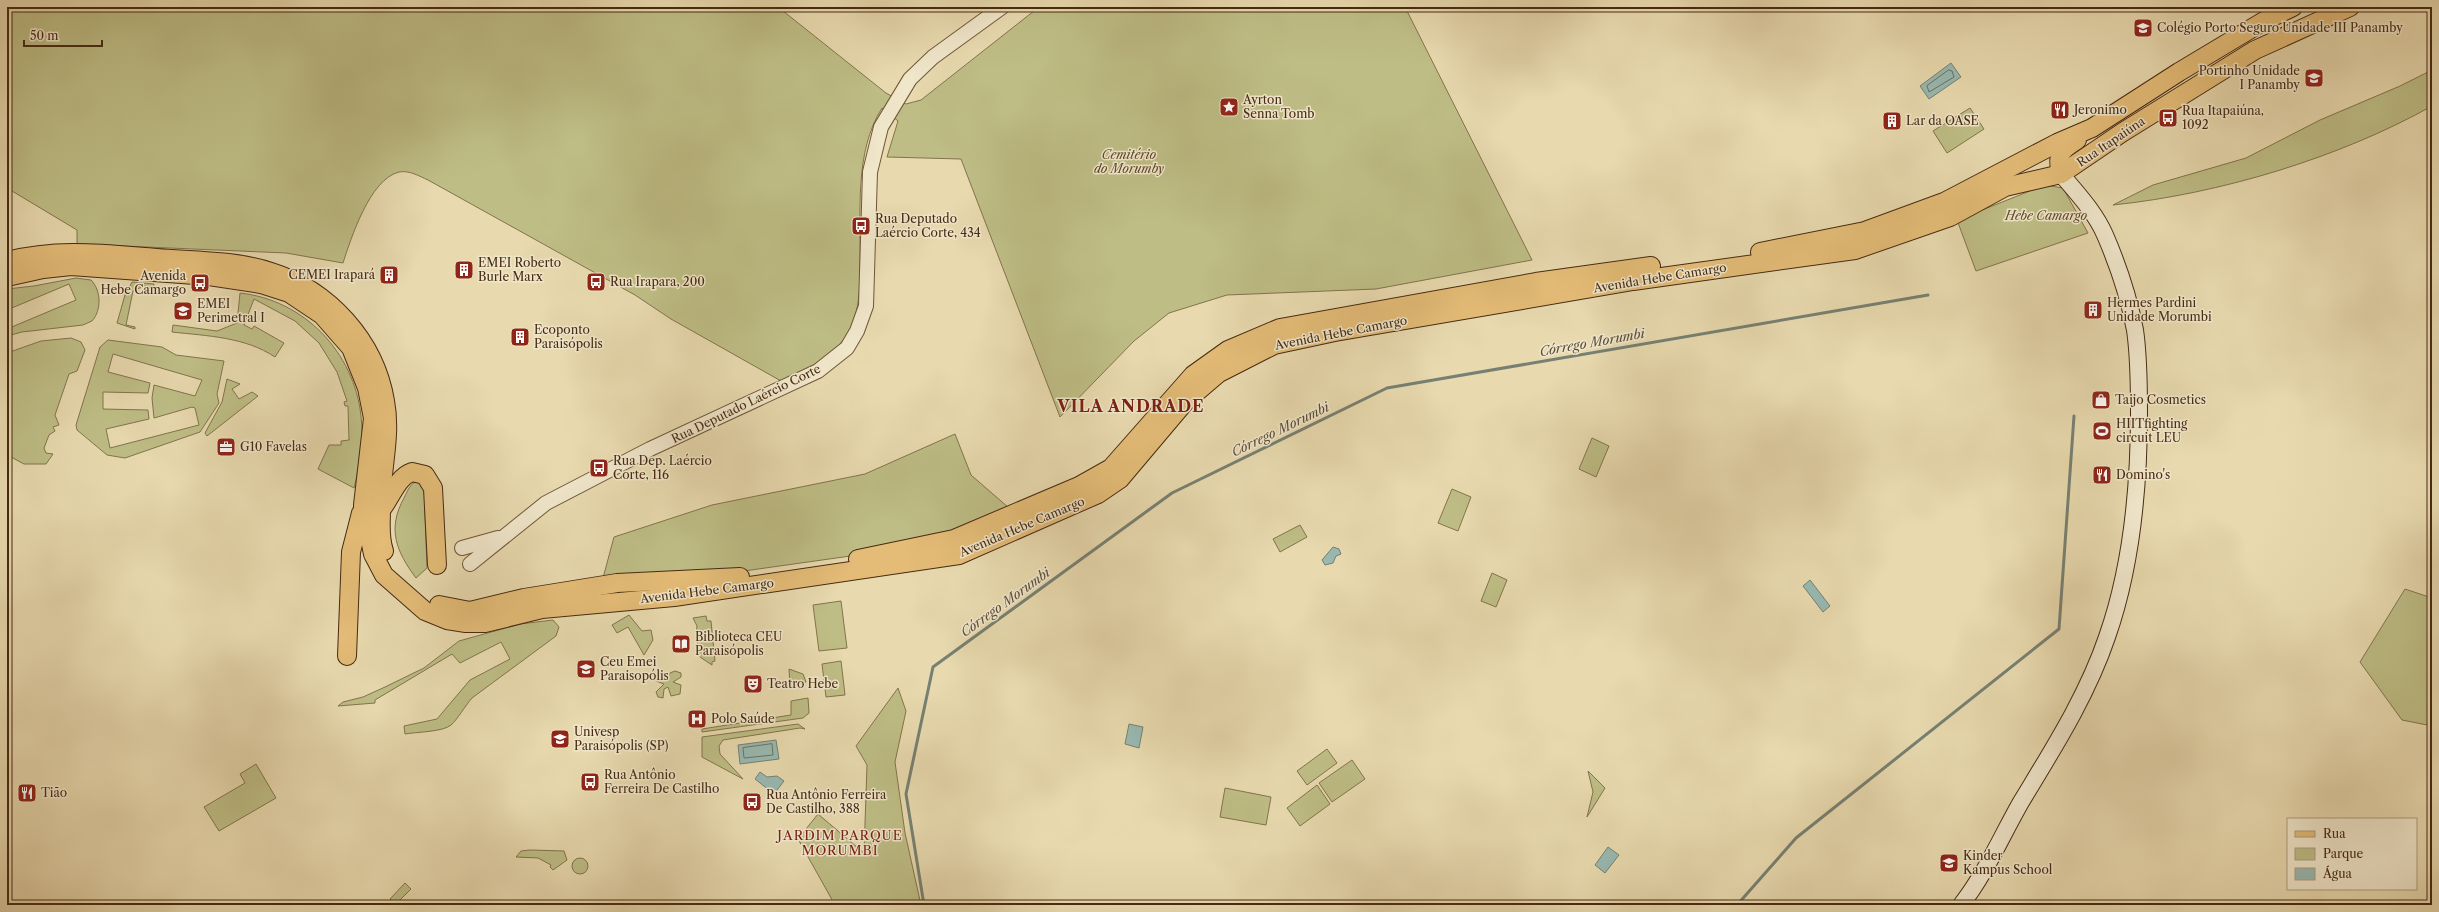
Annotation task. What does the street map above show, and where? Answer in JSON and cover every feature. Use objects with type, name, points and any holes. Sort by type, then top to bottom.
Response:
[{"type":"main road","name":"Rua Itapaiúna","points":[[2041,152],[2057,143],[2092,128],[2199,60],[2264,21],[2293,7]]},
{"type":"main road","name":"Rua Itapaiúna","points":[[2061,174],[2081,162],[2123,132],[2255,50],[2350,7]]},
{"type":"main road","points":[[2194,87],[2192,82],[2192,70],[2199,60]]},
{"type":"main road","points":[[1961,905],[1976,886],[2002,841],[2020,804],[2072,715],[2091,676],[2107,637],[2129,549],[2137,473],[2138,352],[2127,298],[2104,233],[2087,206],[2061,174],[2058,161],[2060,152],[2092,128]]},
{"type":"main road","name":"Avenida Hebe Camargo","points":[[7,261],[55,252],[113,254],[241,266],[271,272],[297,283],[325,300],[355,331],[375,364],[381,385],[387,417],[380,497],[381,510],[379,530],[383,549],[399,577],[424,598],[451,608],[470,611],[524,598],[617,583],[742,576],[837,564],[947,540],[1079,486],[1111,468],[1193,375],[1228,350],[1280,328],[1536,282],[1769,250],[1865,231],[1944,202],[2041,152]]},
{"type":"main road","points":[[2081,162],[2077,176],[2087,206]]},
{"type":"main road","name":"Avenida Hebe Camargo","points":[[7,277],[42,269],[71,266],[209,276],[261,284],[289,293],[322,315],[351,348],[367,388],[373,418],[363,504],[373,554],[384,576],[425,611],[447,620],[466,624],[485,623],[542,610],[674,598],[959,556],[1098,494],[1120,478],[1185,402],[1219,373],[1274,345],[1335,332],[1633,281],[1855,250],[1950,217],[2005,187],[2061,174]]},
{"type":"main road","points":[[381,510],[390,500],[403,477],[412,472],[425,475],[433,488],[437,565]]},
{"type":"main road","points":[[347,656],[351,552],[363,504]]},
{"type":"street","name":"Rua Deputado Laércio Corte","points":[[470,564],[546,503],[650,450],[818,371],[847,348],[857,331],[866,306],[870,172],[873,152],[885,118],[910,79],[933,57],[1002,7]]},
{"type":"street","name":"Rua Deputado Laércio Corte","points":[[462,548],[504,536]]},
{"type":"green space","name":"Cemitério do Morumby","points":[[7,7],[778,7],[886,93],[906,104],[921,100],[1039,7],[1405,7],[1532,260],[1376,289],[1227,295],[1169,313],[1134,341],[1060,417],[961,159],[887,157],[898,121],[882,108],[873,125],[863,163],[860,204],[859,295],[858,305],[852,326],[840,344],[827,356],[805,370],[781,381],[671,319],[635,295],[428,180],[406,172],[399,172],[389,177],[379,186],[371,197],[363,211],[351,239],[343,263],[286,253],[77,244],[77,230],[7,188]]},
{"type":"green space","points":[[2432,70],[2432,106],[2396,125],[2358,142],[2277,171],[2236,183],[2153,200],[2113,205],[2153,185],[2246,158],[2320,120],[2400,86]]},
{"type":"green space","points":[[1970,108],[1984,129],[1947,153],[1933,131]]},
{"type":"green space","name":"Hebe Camargo","points":[[2045,185],[2063,188],[2088,233],[1976,271],[1957,220]]},
{"type":"green space","points":[[76,278],[91,280],[97,289],[99,306],[92,321],[83,325],[22,332],[7,336],[7,329],[76,300],[69,284],[7,310],[7,289],[34,286]]},
{"type":"green space","points":[[132,282],[154,284],[154,287],[144,286],[133,291],[126,325],[135,327],[135,329],[117,323],[125,295]]},
{"type":"green space","points":[[240,293],[263,298],[285,306],[305,318],[322,333],[337,351],[348,371],[356,393],[361,416],[361,452],[354,488],[318,469],[329,445],[341,445],[341,441],[349,440],[348,406],[345,406],[344,402],[347,401],[337,372],[319,343],[295,321],[254,299],[244,325],[252,329],[254,326],[284,343],[275,357],[263,350],[239,341],[212,336],[172,332],[173,325],[217,331],[237,323]]},
{"type":"green space","points":[[71,338],[81,342],[85,350],[77,371],[69,374],[55,415],[59,425],[53,427],[55,431],[49,435],[44,448],[46,453],[53,454],[46,464],[24,464],[11,457],[7,443],[7,353],[41,341]]},
{"type":"green space","points":[[108,340],[162,347],[176,355],[224,361],[217,394],[219,403],[200,432],[125,458],[107,455],[77,430],[76,425],[100,347]],"holes":[[[113,354],[202,380],[195,396],[154,385],[152,398],[154,418],[192,407],[195,408],[199,425],[110,448],[106,429],[149,419],[148,410],[103,409],[103,392],[148,393],[150,383],[108,372]]]},
{"type":"green space","points":[[227,379],[240,384],[232,389],[239,399],[252,392],[258,396],[207,436],[205,433],[222,402]]},
{"type":"green space","points":[[955,434],[971,475],[1009,508],[964,540],[744,571],[603,578],[614,537],[712,505],[865,474]]},
{"type":"green space","points":[[1592,438],[1609,446],[1596,477],[1579,469]]},
{"type":"green space","points":[[415,482],[420,482],[424,488],[427,568],[416,578],[399,549],[395,530],[399,509],[408,489]]},
{"type":"green space","points":[[1452,489],[1471,497],[1458,531],[1438,523]]},
{"type":"green space","points":[[1300,525],[1307,537],[1280,552],[1273,539]]},
{"type":"green space","points":[[1492,573],[1507,580],[1496,607],[1481,601]]},
{"type":"green space","points":[[2405,589],[2432,598],[2432,726],[2402,720],[2360,662]]},
{"type":"green space","points":[[841,601],[847,648],[819,651],[813,605]]},
{"type":"green space","points":[[629,615],[642,631],[651,630],[653,640],[644,655],[628,627],[617,633],[612,625]]},
{"type":"green space","points":[[706,616],[707,621],[711,621],[715,661],[712,662],[712,665],[700,657],[696,636],[697,626],[693,618]]},
{"type":"green space","points":[[553,620],[559,627],[556,636],[472,698],[456,720],[451,725],[442,729],[405,734],[404,726],[437,719],[470,680],[510,659],[501,642],[460,663],[452,654],[375,700],[375,703],[338,706],[343,702],[363,697],[424,668],[459,641],[520,624]]},
{"type":"green space","points":[[841,661],[845,695],[826,697],[822,664]]},
{"type":"green space","points":[[789,669],[803,674],[806,682],[790,685]]},
{"type":"green space","points":[[675,671],[681,673],[681,677],[673,682],[681,685],[680,694],[671,696],[668,687],[664,689],[663,698],[658,697],[656,692],[664,684],[656,681],[656,675],[661,673],[667,679],[670,673]]},
{"type":"green space","points":[[898,688],[906,711],[895,762],[905,833],[921,905],[835,905],[798,839],[818,814],[864,853],[867,765],[856,746]]},
{"type":"green space","points":[[808,698],[809,713],[803,718],[702,732],[702,729],[791,715],[791,701]]},
{"type":"green space","points":[[798,724],[805,729],[800,728],[723,740],[719,746],[720,754],[743,779],[702,757],[702,737]]},
{"type":"green space","points":[[1327,749],[1337,763],[1307,785],[1297,771]]},
{"type":"green space","points":[[1352,760],[1365,779],[1332,802],[1319,783]]},
{"type":"green space","points":[[256,764],[276,798],[219,831],[204,807],[245,783],[240,774]]},
{"type":"green space","points":[[1588,771],[1605,788],[1587,817],[1593,792]]},
{"type":"green space","points":[[1317,785],[1330,804],[1300,826],[1287,808]]},
{"type":"green space","points":[[1225,788],[1271,797],[1266,825],[1220,817]]},
{"type":"green space","points":[[521,851],[564,851],[567,860],[553,870],[550,867],[551,865],[538,858],[516,857]]},
{"type":"green space","points":[[580,858],[587,863],[588,866],[583,873],[580,874],[573,869],[572,866],[577,859]]},
{"type":"green space","points":[[405,883],[411,889],[396,904],[390,899]]},
{"type":"water","points":[[1951,63],[1961,77],[1929,99],[1920,86]]},
{"type":"water","points":[[1333,547],[1339,549],[1341,554],[1336,556],[1333,563],[1325,565],[1322,560]]},
{"type":"water","points":[[1810,580],[1830,606],[1823,612],[1803,586]]},
{"type":"water","points":[[1129,724],[1143,727],[1139,748],[1125,744]]},
{"type":"water","points":[[776,740],[779,759],[740,764],[738,745]]},
{"type":"water","points":[[760,772],[767,777],[777,776],[784,781],[774,794],[755,779]]},
{"type":"water","points":[[1608,847],[1619,855],[1605,873],[1595,865]]},
{"type":"waterway","name":"Córrego Morumbi","points":[[924,905],[906,794],[933,667],[1172,493],[1387,388],[1928,295]]},
{"type":"waterway","points":[[1737,905],[1796,838],[2059,629],[2074,416]]},
{"type":"place","name":"Colégio Porto Seguro Unidade III Panamby","points":[[2143,28]]},
{"type":"place","name":"Portinho Unidade I Panamby","points":[[2314,78]]},
{"type":"place","name":"Ayrton Senna Tomb","points":[[1229,107]]},
{"type":"place","name":"Jeronimo","points":[[2060,110]]},
{"type":"place","name":"Rua Itapaiúna, 1092","points":[[2168,118]]},
{"type":"place","name":"Lar da OASE","points":[[1892,121]]},
{"type":"place","name":"Rua Deputado Laércio Corte, 434","points":[[861,226]]},
{"type":"place","name":"EMEI Roberto Burle Marx","points":[[464,270]]},
{"type":"place","name":"CEMEI Irapará","points":[[389,275]]},
{"type":"place","name":"Rua Irapara, 200","points":[[596,282]]},
{"type":"place","name":"Avenida Hebe Camargo","points":[[200,283]]},
{"type":"place","name":"Hermes Pardini Unidade Morumbi","points":[[2093,310]]},
{"type":"place","name":"EMEI Perimetral I","points":[[183,311]]},
{"type":"place","name":"Ecoponto Paraisópolis","points":[[520,337]]},
{"type":"place","name":"Taijo Cosmetics","points":[[2101,400]]},
{"type":"place","name":"HIITfighting circuit LEU","points":[[2102,431]]},
{"type":"place","name":"G10 Favelas","points":[[226,447]]},
{"type":"place","name":"Rua Dep. Laércio Corte, 116","points":[[599,468]]},
{"type":"place","name":"Domino's","points":[[2102,475]]},
{"type":"place","name":"Biblioteca CEU Paraisópolis","points":[[681,644]]},
{"type":"place","name":"Ceu Emei Paraisopólis","points":[[586,669]]},
{"type":"place","name":"Teatro Hebe","points":[[753,684]]},
{"type":"place","name":"Polo Saúde","points":[[697,719]]},
{"type":"place","name":"Univesp Paraisópolis (SP)","points":[[560,739]]},
{"type":"place","name":"Rua Antônio Ferreira De Castilho","points":[[590,782]]},
{"type":"place","name":"Tião","points":[[27,793]]},
{"type":"place","name":"Rua Antônio Ferreira De Castilho, 388","points":[[752,802]]},
{"type":"place","name":"Kinder Kampus School","points":[[1949,863]]},
{"type":"district","name":"VILA ANDRADE","points":[[1131,406]]},
{"type":"district","name":"JARDIM PARQUE MORUMBI","points":[[840,842]]}]
